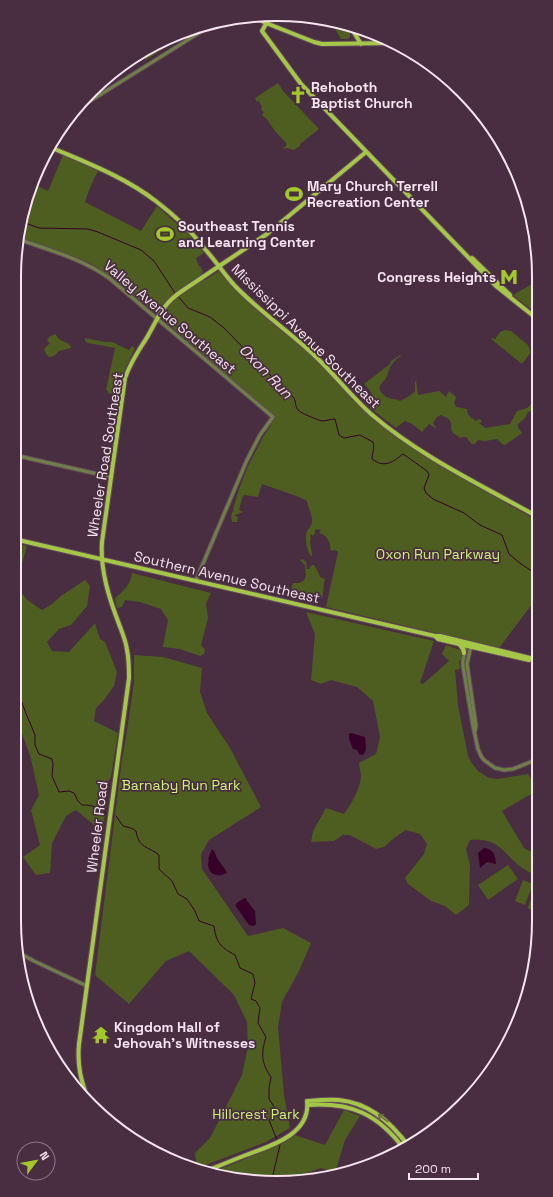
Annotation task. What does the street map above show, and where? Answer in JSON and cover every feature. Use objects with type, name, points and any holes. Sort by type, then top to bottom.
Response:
[{"type":"main road","points":[[382,43],[318,44],[266,22],[262,31],[294,75],[366,152],[498,287],[532,315]]},
{"type":"main road","points":[[355,34],[361,44]]},
{"type":"main road","name":"Mississippi Avenue Southeast","points":[[55,149],[114,175],[150,197],[189,231],[241,292],[313,354],[355,400],[383,424],[440,463],[532,514]]},
{"type":"main road","name":"Wheeler Road Southeast","points":[[102,559],[102,542],[125,380],[129,368],[162,310],[175,296],[270,232],[366,152]]},
{"type":"main road","name":"Southern Avenue Southeast","points":[[21,541],[440,636],[468,645],[532,660]]},
{"type":"main road","name":"Wheeler Road","points":[[84,1090],[79,1073],[79,1041],[127,696],[129,671],[127,650],[105,579],[102,559]]},
{"type":"main road","name":"Southern Avenue Southeast","points":[[435,636],[438,639],[468,645]]},
{"type":"main road","points":[[460,644],[464,653]]},
{"type":"main road","points":[[308,1103],[339,1100],[363,1107],[392,1125],[405,1141]]},
{"type":"main road","points":[[308,1103],[338,1105],[366,1114],[385,1127],[400,1144]]},
{"type":"main road","points":[[214,1168],[268,1147],[290,1136],[303,1122],[307,1113],[308,1103]]},
{"type":"street","points":[[93,99],[197,34]]},
{"type":"street","name":"Valley Avenue Southeast","points":[[23,241],[70,257],[97,270],[116,283],[272,417],[260,435],[247,460],[196,580]]},
{"type":"street","points":[[21,457],[111,477]]},
{"type":"street","points":[[468,645],[464,653],[463,666],[470,715],[481,756],[486,762],[496,768],[504,770],[513,769],[532,761]]},
{"type":"street","points":[[468,645],[467,664],[476,726],[475,732]]},
{"type":"street","points":[[23,955],[87,986]]},
{"type":"green space","points":[[334,28],[350,32],[350,37],[348,39],[341,39]]},
{"type":"green space","points":[[169,45],[169,45],[146,60],[144,58]]},
{"type":"green space","points":[[278,83],[283,91],[319,129],[294,150],[287,148],[282,149],[286,146],[286,143],[263,116],[262,114],[264,113],[261,109],[262,107],[259,101],[257,102],[255,98]]},
{"type":"green space","name":"Oxon Run Parkway","points":[[63,155],[98,171],[85,202],[141,231],[157,206],[189,235],[204,253],[196,258],[203,271],[201,274],[205,280],[219,271],[241,296],[311,355],[357,404],[390,432],[447,470],[532,518],[532,604],[499,648],[326,607],[338,552],[330,549],[328,539],[319,533],[321,530],[315,529],[314,535],[313,536],[311,534],[310,536],[312,556],[310,555],[306,537],[307,531],[312,523],[312,518],[307,501],[299,497],[262,484],[258,497],[244,495],[239,510],[243,512],[235,515],[238,517],[237,522],[232,522],[232,512],[234,511],[233,509],[239,489],[248,466],[275,418],[118,282],[93,265],[78,258],[24,240],[30,210],[38,186],[48,191]]},
{"type":"green space","points":[[532,284],[532,310],[513,295]]},
{"type":"green space","points":[[505,330],[511,331],[528,345],[531,352],[522,364],[491,339],[495,339],[500,332]]},
{"type":"green space","points":[[55,334],[59,339],[68,343],[71,348],[59,351],[54,356],[49,357],[44,349],[50,343],[47,341],[49,337]]},
{"type":"green space","points":[[85,338],[112,342],[129,350],[132,346],[135,348],[123,374],[117,408],[111,405],[112,394],[108,393],[106,390],[115,348],[88,343],[85,341]]},
{"type":"green space","points":[[400,355],[401,356],[391,366],[380,387],[381,392],[388,398],[400,401],[413,393],[415,391],[416,380],[418,395],[439,391],[446,397],[449,391],[456,397],[454,402],[456,407],[467,409],[470,417],[475,421],[480,419],[482,422],[479,423],[485,428],[510,424],[517,411],[527,408],[532,403],[532,411],[528,412],[525,418],[518,424],[518,427],[522,433],[505,445],[497,439],[485,441],[478,440],[475,444],[472,444],[466,437],[460,438],[453,433],[450,421],[441,415],[437,417],[433,423],[437,429],[429,424],[422,432],[412,424],[405,421],[396,428],[370,408],[373,398],[364,384],[390,364],[391,361]]},
{"type":"green space","points":[[21,545],[27,546],[21,567]]},
{"type":"green space","points":[[303,559],[306,562],[307,569],[314,565],[320,577],[325,579],[322,598],[318,599],[317,604],[292,599],[289,597],[293,583],[300,583],[306,576],[305,565],[300,560]]},
{"type":"green space","points":[[132,573],[211,593],[206,604],[208,618],[201,645],[205,650],[204,654],[200,656],[180,649],[163,647],[168,620],[161,609],[140,602],[125,600],[122,607],[117,608],[115,598],[128,585]]},
{"type":"green space","points":[[85,580],[90,586],[87,606],[71,625],[59,629],[47,642],[52,651],[69,652],[95,623],[100,639],[105,642],[117,672],[114,686],[96,708],[94,721],[118,733],[111,777],[102,795],[106,805],[103,828],[94,825],[76,810],[66,816],[52,843],[50,873],[36,875],[23,857],[40,845],[31,810],[39,795],[30,755],[21,731],[21,592],[42,610]]},
{"type":"green space","points":[[306,612],[434,641],[420,683],[423,684],[449,661],[442,654],[446,645],[462,652],[461,660],[459,661],[460,669],[455,670],[458,705],[468,756],[471,762],[478,771],[489,778],[498,779],[528,774],[532,780],[532,794],[502,811],[524,848],[532,852],[532,873],[522,868],[500,847],[488,841],[470,840],[466,849],[470,865],[469,905],[456,915],[445,906],[431,901],[408,884],[405,878],[424,854],[427,844],[420,834],[406,830],[384,847],[376,849],[350,835],[343,835],[334,841],[311,842],[313,831],[326,808],[344,814],[347,810],[359,786],[361,774],[359,763],[376,754],[380,737],[373,701],[357,687],[331,680],[321,684],[311,680],[315,634]]},
{"type":"green space","name":"Barnaby Run Park","points":[[134,655],[163,657],[202,668],[200,692],[207,713],[230,748],[261,807],[209,840],[201,854],[202,869],[248,936],[283,928],[311,943],[300,969],[282,1002],[278,1027],[284,1095],[290,1128],[266,1142],[205,1165],[196,1163],[195,1153],[210,1138],[242,1075],[248,1047],[247,1022],[234,995],[189,951],[166,961],[129,1004],[95,975],[122,759],[134,682]]},
{"type":"green space","points":[[508,865],[518,879],[488,900],[478,885]]},
{"type":"green space","points":[[523,880],[532,884],[525,905],[515,901]]},
{"type":"green space","points":[[532,897],[532,910],[528,907]]},
{"type":"green space","points":[[344,1110],[360,1116],[345,1140],[336,1169],[329,1170],[321,1168],[306,1174],[276,1176],[243,1174],[220,1169],[285,1142],[295,1135],[325,1145]]},
{"type":"shaded area","points":[[351,733],[365,737],[366,749],[364,754],[360,755],[357,750],[353,749],[349,739],[349,734]]},
{"type":"shaded area","points":[[484,848],[492,851],[496,864],[487,862],[480,868],[478,853]]},
{"type":"shaded area","points":[[212,849],[227,873],[218,875],[210,871],[208,859]]},
{"type":"shaded area","points":[[245,898],[255,911],[256,924],[254,926],[249,925],[235,905]]},
{"type":"waterway","name":"Oxon Run","points":[[27,224],[39,228],[88,229],[141,250],[154,261],[175,293]]},
{"type":"waterway","name":"Oxon Run","points":[[177,295],[188,308],[210,317],[224,328],[294,398],[296,407],[299,411],[322,421],[335,419],[339,435],[344,438],[360,435],[373,442],[374,446],[372,459],[376,462],[384,464],[392,462],[403,454],[406,456],[427,471],[429,475],[424,488],[426,493],[433,499],[464,513],[480,525],[502,535],[509,554],[532,571]]},
{"type":"waterway","points":[[21,700],[35,735],[35,745],[39,754],[52,759],[52,776],[59,792],[69,791],[74,793],[82,805],[89,805],[101,809],[106,813]]},
{"type":"waterway","points":[[116,816],[123,826],[136,831],[139,841],[144,846],[159,855],[159,869],[172,881],[178,894],[187,899],[195,911],[199,921],[214,926],[216,936],[222,947],[235,955],[240,968],[253,974],[255,983],[251,999],[256,1001],[260,1008],[258,1023],[266,1037],[263,1048],[263,1058],[265,1067],[271,1077],[269,1099],[275,1108],[273,1115],[269,1120],[277,1140]]},
{"type":"waterway","points":[[273,1176],[280,1145]]},
{"type":"place","name":"Rehoboth Baptist Church","points":[[298,95]]},
{"type":"place","name":"Mary Church Terrell Recreation Center","points":[[294,194]]},
{"type":"place","name":"Southeast Tennis and Learning Center","points":[[165,234]]},
{"type":"place","name":"Congress Heights","points":[[509,277]]},
{"type":"place","name":"Kingdom Hall of Jehovah’s Witnesses","points":[[101,1035]]},
{"type":"park label","name":"Hillcrest Park","points":[[256,1114]]}]
